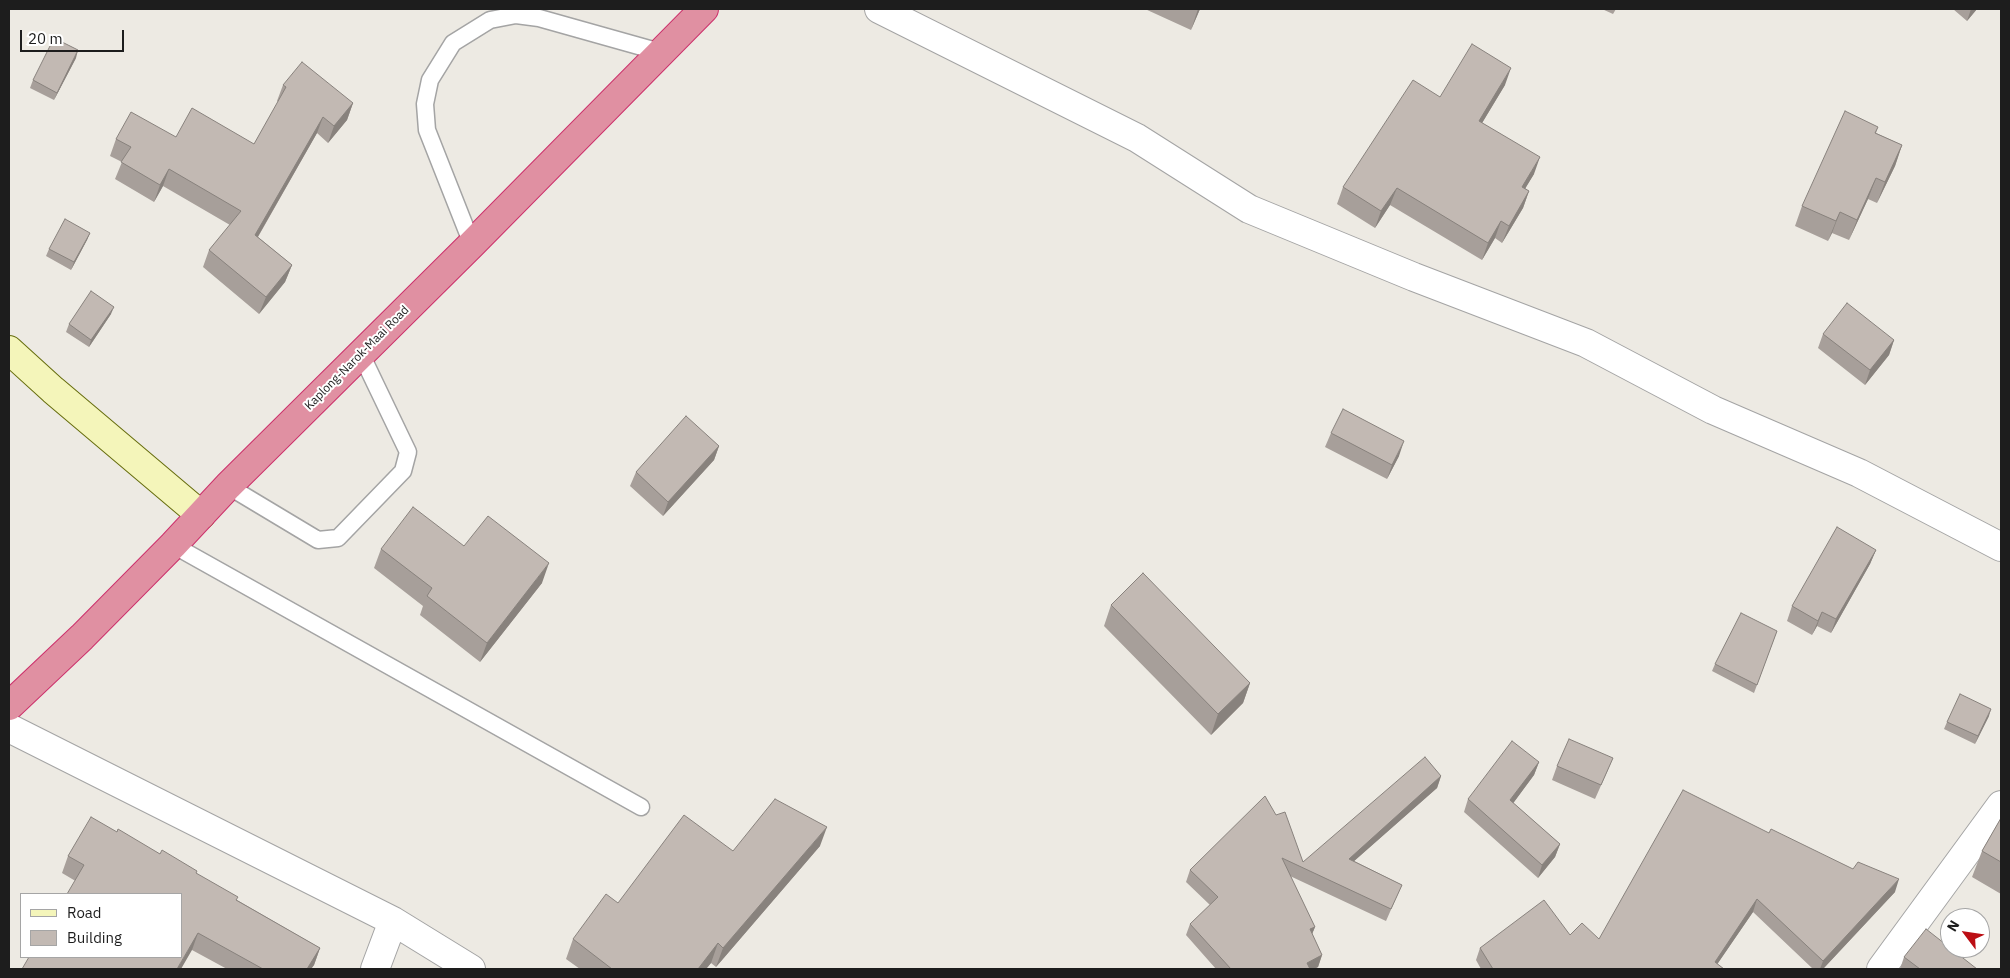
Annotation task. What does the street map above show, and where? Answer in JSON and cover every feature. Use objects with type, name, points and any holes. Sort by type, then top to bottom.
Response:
[{"type":"highway","name":"Kaplong-Narok-Maai Road","points":[[9,706],[82,637],[228,486],[472,244],[704,9]]},
{"type":"street","points":[[879,9],[1138,138],[1249,209],[1414,278],[1586,343],[1712,410],[1859,473],[2001,547]]},
{"type":"street","points":[[9,350],[53,390],[201,515]]},
{"type":"street","points":[[9,728],[393,921],[471,969]]},
{"type":"street","points":[[1881,969],[2001,805]]},
{"type":"street","points":[[375,969],[393,921]]},
{"type":"lane","points":[[472,244],[427,130],[425,104],[430,80],[453,43],[490,20],[516,14],[539,18],[660,52]]},
{"type":"lane","points":[[228,486],[318,540],[338,538],[403,472],[408,452],[361,354]]},
{"type":"lane","points":[[173,545],[641,807]]},
{"type":"building","points":[[54,38],[78,50],[57,93],[33,80]]},
{"type":"building","points":[[1472,44],[1511,68],[1479,121],[1540,157],[1522,187],[1529,191],[1509,226],[1501,221],[1488,243],[1397,188],[1381,211],[1343,187],[1413,80],[1440,97]]},
{"type":"building","points":[[302,62],[353,103],[334,126],[323,117],[255,235],[292,265],[266,297],[209,250],[241,211],[169,169],[160,185],[121,162],[131,147],[116,139],[131,112],[176,137],[192,108],[254,144],[286,87],[283,85]]},
{"type":"building","points":[[1845,111],[1878,127],[1875,133],[1902,145],[1885,182],[1876,178],[1857,220],[1840,212],[1836,221],[1802,206]]},
{"type":"building","points":[[65,219],[90,233],[74,262],[49,249]]},
{"type":"building","points":[[91,291],[114,307],[91,340],[69,324]]},
{"type":"building","points":[[1847,303],[1894,340],[1870,370],[1823,334]]},
{"type":"building","points":[[1343,409],[1404,441],[1392,465],[1331,433]]},
{"type":"building","points":[[686,416],[719,446],[668,502],[636,472]]},
{"type":"building","points":[[413,507],[464,546],[488,516],[549,563],[487,643],[427,596],[432,588],[381,549]]},
{"type":"building","points":[[1837,527],[1876,550],[1836,619],[1822,612],[1818,621],[1792,606]]},
{"type":"building","points":[[1143,573],[1250,683],[1218,714],[1111,605]]},
{"type":"building","points":[[1741,613],[1777,631],[1757,685],[1715,664]]},
{"type":"building","points":[[1960,694],[1991,709],[1978,736],[1947,722]]},
{"type":"building","points":[[1569,739],[1613,758],[1601,785],[1557,766]]},
{"type":"building","points":[[1512,741],[1539,762],[1510,800],[1560,844],[1542,865],[1468,799]]},
{"type":"building","points":[[1425,757],[1441,776],[1349,859],[1402,885],[1391,909],[1282,858],[1315,927],[1310,929],[1322,955],[1307,963],[1310,969],[1231,969],[1190,924],[1218,897],[1190,870],[1265,796],[1276,815],[1285,812],[1303,862]]},
{"type":"building","points":[[1683,790],[1769,833],[1771,829],[1853,869],[1858,862],[1899,879],[1823,961],[1757,899],[1715,962],[1724,969],[1493,969],[1480,948],[1544,900],[1570,935],[1582,923],[1599,939]]},
{"type":"building","points":[[775,799],[827,827],[723,948],[718,943],[698,969],[612,969],[573,939],[606,894],[618,903],[684,815],[733,851]]},
{"type":"building","points":[[91,817],[117,832],[118,829],[160,854],[162,850],[197,871],[196,873],[238,897],[236,900],[320,948],[307,969],[263,969],[198,933],[177,969],[22,969],[28,958],[182,958],[182,893],[68,893],[84,865],[68,856]]},
{"type":"building","points":[[2001,818],[2001,862],[1982,851]]},
{"type":"building","points":[[1926,929],[1940,940],[1940,958],[1963,958],[1977,969],[1920,969],[1904,957]]}]
